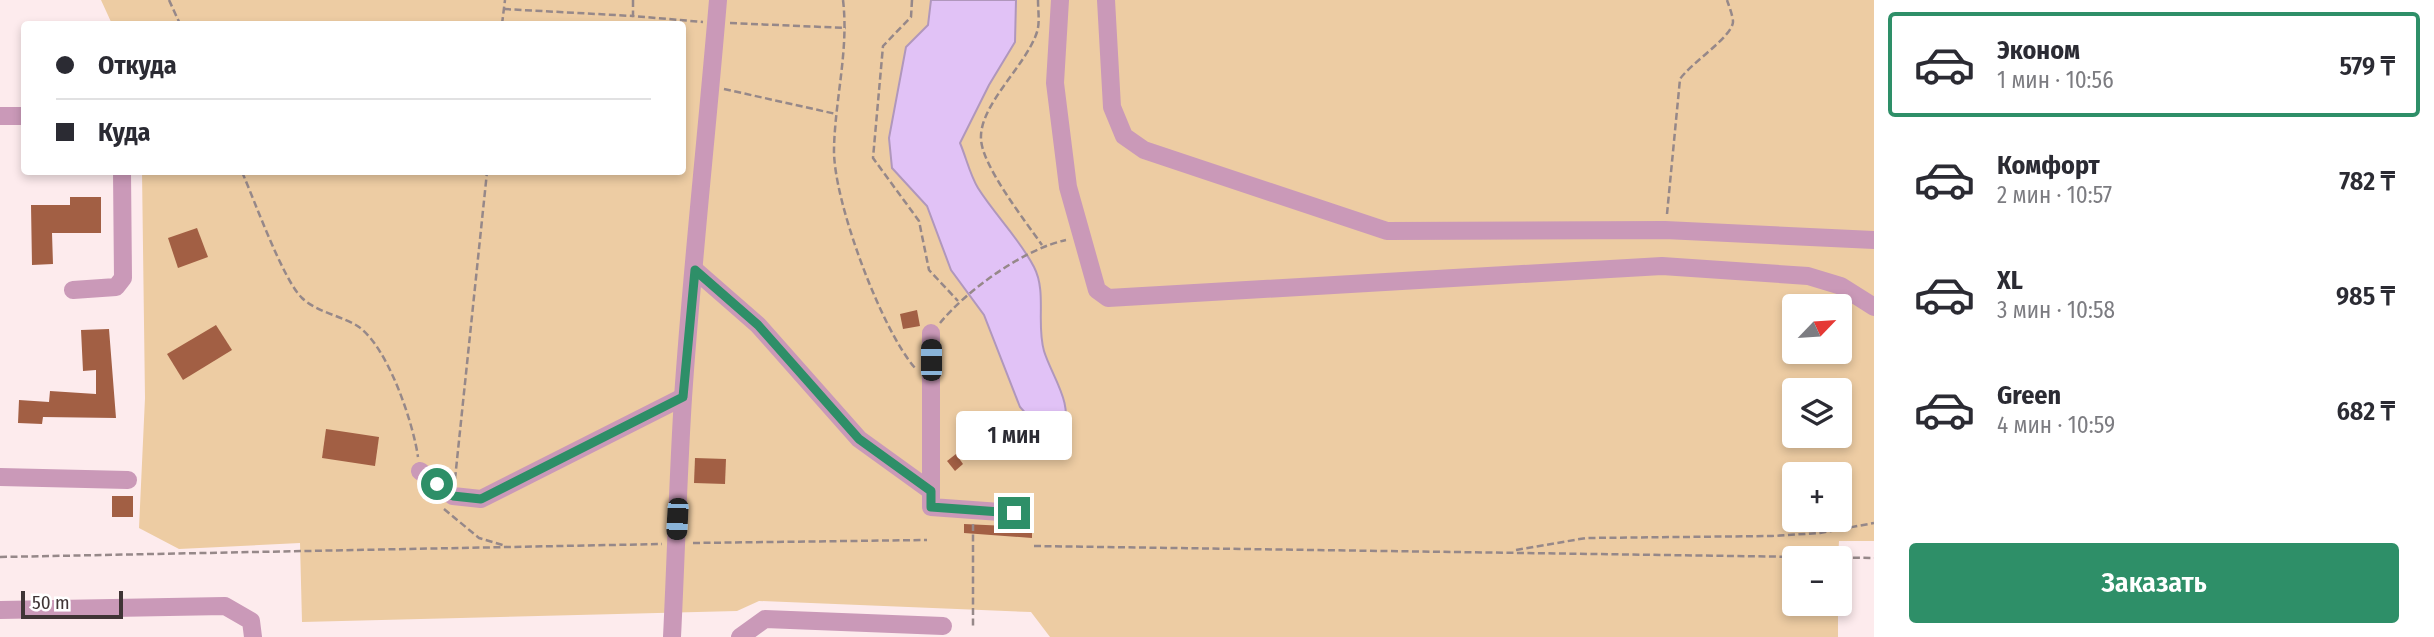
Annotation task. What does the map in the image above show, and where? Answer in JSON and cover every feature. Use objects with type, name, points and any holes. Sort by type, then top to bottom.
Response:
[{"type":"street","points":[[672,637],[683,397],[718,0]]},
{"type":"street","points":[[1060,0],[1055,83],[1068,187],[1097,290],[1108,298],[1662,266],[1808,276],[1841,286],[1874,307]]},
{"type":"street","points":[[1106,0],[1112,107],[1124,136],[1144,149],[1387,231],[1665,230],[1874,240]]},
{"type":"street","points":[[0,116],[21,116]]},
{"type":"street","points":[[73,290],[116,287],[122,278],[122,175]]},
{"type":"street","points":[[695,270],[758,325],[859,439],[931,491]]},
{"type":"street","points":[[931,334],[931,507],[1014,513]]},
{"type":"street","points":[[420,471],[448,502],[481,499],[683,397]]},
{"type":"street","points":[[0,477],[128,480]]},
{"type":"street","points":[[0,610],[225,606],[251,621],[253,637]]},
{"type":"street","points":[[740,637],[765,619],[943,626]]},
{"type":"path","points":[[169,0],[179,21]]},
{"type":"path","points":[[502,21],[505,0]]},
{"type":"path","points":[[633,0],[633,16]]},
{"type":"path","points":[[843,0],[846,28],[834,152],[841,203],[882,312],[908,359],[931,386]]},
{"type":"path","points":[[912,0],[911,18],[883,46],[873,158],[919,221],[929,270],[958,301]]},
{"type":"path","points":[[1038,0],[1039,29],[1024,61],[983,121],[981,141],[993,173],[1040,247]]},
{"type":"path","points":[[1665,230],[1680,79],[1691,64],[1727,36],[1733,22],[1727,0]]},
{"type":"path","points":[[504,9],[716,23],[846,28]]},
{"type":"path","points":[[709,86],[836,114]]},
{"type":"path","points":[[243,175],[280,260],[301,297],[336,319],[356,325],[372,338],[396,386],[417,447],[420,471]]},
{"type":"path","points":[[487,175],[448,502],[479,538],[511,548]]},
{"type":"path","points":[[931,334],[958,301],[1040,247],[1080,237]]},
{"type":"path","points":[[1509,551],[1586,538],[1772,536],[1819,533],[1874,523]]},
{"type":"path","points":[[973,537],[973,628]]},
{"type":"path","points":[[0,557],[927,540]]},
{"type":"path","points":[[1034,546],[1874,558]]},
{"type":"shaded area","points":[[101,0],[1874,0],[1874,541],[1839,541],[1839,546],[1782,546],[1782,616],[1838,616],[1838,637],[1050,637],[1031,612],[759,601],[737,611],[302,622],[300,543],[179,549],[139,528],[145,398],[142,175],[686,175],[686,21],[111,21]]},
{"type":"shaded area","points":[[931,0],[1016,0],[1015,42],[989,85],[960,143],[978,188],[1021,246],[1038,277],[1044,351],[1061,391],[1066,412],[1062,432],[1052,435],[1036,425],[1020,407],[984,315],[951,270],[927,206],[892,168],[889,138],[906,47],[928,25]]},
{"type":"building","points":[[70,197],[101,197],[101,233],[52,233],[53,264],[32,265],[31,205],[70,205]]},
{"type":"building","points":[[197,228],[208,257],[178,268],[168,238]]},
{"type":"building","points":[[917,310],[920,326],[903,329],[900,314]]},
{"type":"building","points":[[216,325],[232,350],[183,380],[167,354]]},
{"type":"building","points":[[109,329],[116,418],[43,417],[42,424],[18,423],[19,400],[49,402],[50,391],[96,394],[96,370],[83,371],[81,330]]},
{"type":"building","points":[[326,429],[379,437],[375,466],[322,458]]},
{"type":"building","points":[[956,454],[963,464],[955,471],[947,461]]},
{"type":"building","points":[[695,458],[726,459],[725,484],[694,483]]},
{"type":"building","points":[[112,496],[133,496],[133,517],[112,517]]},
{"type":"building","points":[[964,524],[1032,527],[1032,538],[964,533]]},
{"type":"route","points":[[437,484],[453,496],[481,499],[683,397],[695,270],[758,325],[859,439],[931,491],[931,507],[1014,513]]}]
